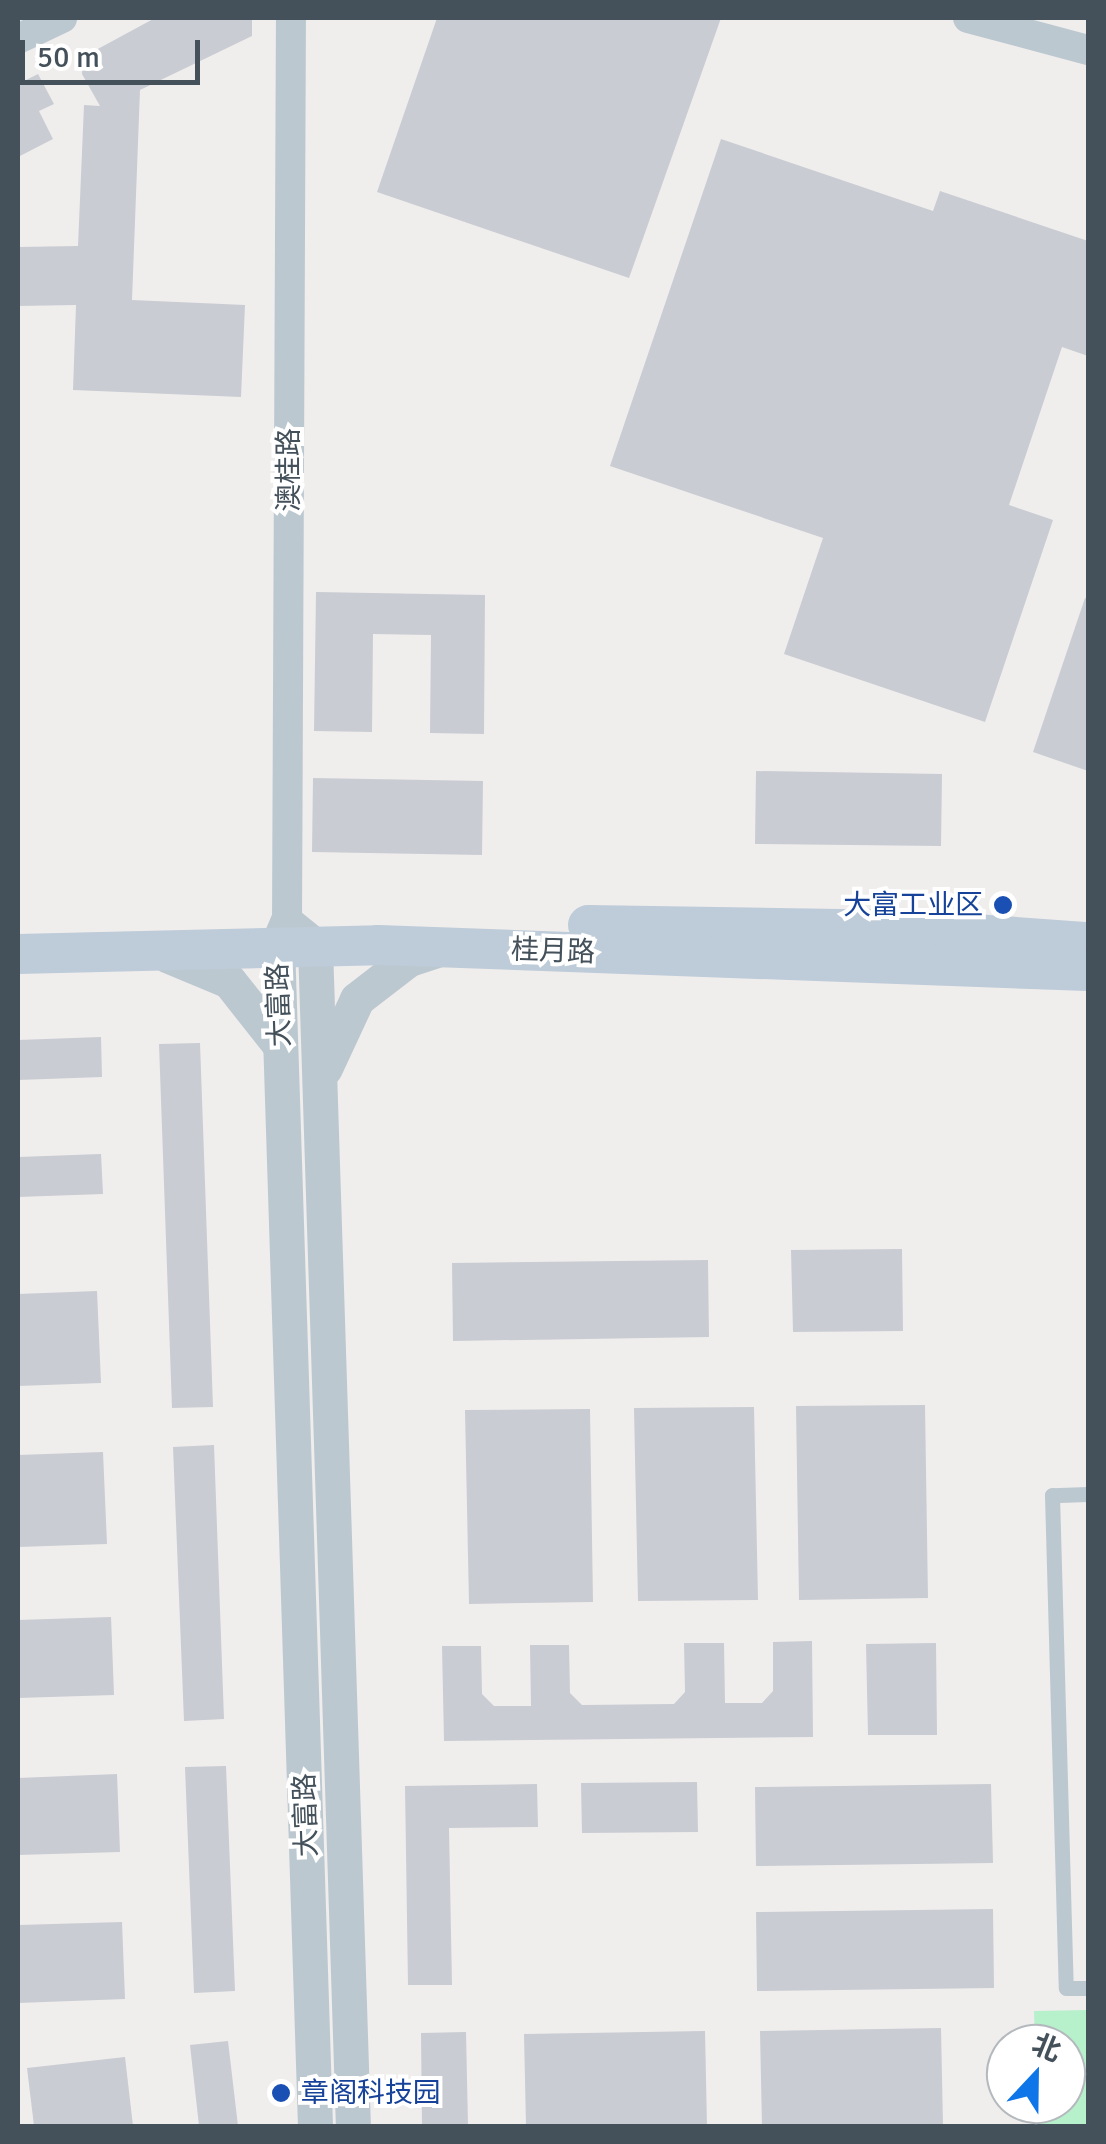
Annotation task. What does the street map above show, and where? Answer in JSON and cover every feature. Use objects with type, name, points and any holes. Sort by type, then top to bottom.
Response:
[{"type":"main road","name":"桂月路","points":[[18,930],[1088,972]]},
{"type":"main road","name":"桂月路","points":[[18,954],[142,950],[293,938],[919,930],[1088,942]]},
{"type":"street","points":[[18,38],[62,18]]},
{"type":"street","name":"澳桂路","points":[[291,18],[293,938]]},
{"type":"street","points":[[968,18],[1088,50]]},
{"type":"street","name":"大富路","points":[[293,938],[281,1048],[316,2126]]},
{"type":"street","name":"大富路","points":[[293,938],[319,1094],[353,2126]]},
{"type":"street","points":[[319,1094],[328,1057],[357,999],[408,959],[446,947]]},
{"type":"street","points":[[142,950],[204,967],[230,981],[266,1020],[281,1048]]},
{"type":"street","points":[[285,1163],[322,1162]]},
{"type":"lane","points":[[1088,1494],[1052,1495],[1066,1988],[1088,1988]]},
{"type":"green space","points":[[1088,2010],[1088,2126],[1036,2126],[1086,2124],[1086,2024],[1034,2024],[1034,2011]]},
{"type":"building","points":[[155,18],[252,18],[252,36],[140,90],[132,300],[245,305],[241,397],[73,390],[76,305],[18,306],[18,247],[78,246],[84,105],[100,106],[82,74],[83,57]]},
{"type":"building","points":[[437,18],[721,18],[629,278],[377,192]]},
{"type":"building","points":[[38,74],[54,104],[39,111],[53,139],[18,157],[18,84]]},
{"type":"building","points":[[721,139],[933,211],[940,191],[1088,241],[1088,356],[1062,347],[1009,505],[1053,520],[985,722],[784,654],[823,538],[610,466]]},
{"type":"building","points":[[316,592],[485,595],[484,734],[430,733],[431,635],[373,634],[372,732],[314,731]]},
{"type":"building","points":[[1085,598],[1088,599],[1088,771],[1033,752]]},
{"type":"building","points":[[756,771],[942,774],[941,846],[755,844]]},
{"type":"building","points":[[313,778],[483,781],[482,855],[312,852]]},
{"type":"building","points":[[101,1037],[102,1077],[18,1080],[18,1040]]},
{"type":"building","points":[[200,1043],[213,1407],[172,1408],[159,1044]]},
{"type":"building","points":[[101,1154],[103,1194],[18,1197],[18,1157]]},
{"type":"building","points":[[902,1249],[903,1331],[793,1332],[791,1250]]},
{"type":"building","points":[[708,1260],[709,1337],[453,1341],[452,1263]]},
{"type":"building","points":[[97,1291],[101,1383],[18,1386],[18,1294]]},
{"type":"building","points":[[925,1405],[928,1598],[799,1600],[796,1406]]},
{"type":"building","points":[[754,1407],[758,1600],[638,1601],[634,1408]]},
{"type":"building","points":[[590,1409],[593,1602],[469,1604],[465,1410]]},
{"type":"building","points":[[214,1445],[224,1719],[184,1721],[173,1447]]},
{"type":"building","points":[[103,1452],[107,1544],[18,1547],[18,1455]]},
{"type":"building","points":[[111,1617],[114,1695],[18,1698],[18,1620]]},
{"type":"building","points":[[812,1641],[813,1737],[444,1741],[442,1646],[481,1646],[482,1694],[494,1706],[531,1706],[530,1645],[569,1645],[570,1693],[582,1705],[674,1704],[685,1692],[684,1643],[724,1643],[725,1703],[762,1703],[773,1691],[773,1642]]},
{"type":"building","points":[[936,1643],[937,1735],[868,1735],[866,1644]]},
{"type":"building","points":[[226,1766],[235,1991],[194,1993],[185,1767]]},
{"type":"building","points":[[117,1774],[120,1852],[18,1855],[18,1778]]},
{"type":"building","points":[[697,1782],[698,1832],[582,1833],[581,1783]]},
{"type":"building","points":[[537,1784],[538,1827],[449,1828],[452,1985],[408,1985],[405,1786]]},
{"type":"building","points":[[991,1784],[993,1863],[756,1866],[755,1787]]},
{"type":"building","points":[[993,1909],[994,1988],[757,1991],[756,1912]]},
{"type":"building","points":[[122,1922],[125,1999],[18,2003],[18,1925]]},
{"type":"building","points":[[941,2028],[943,2126],[762,2126],[760,2031]]},
{"type":"building","points":[[705,2031],[707,2126],[526,2126],[524,2034]]},
{"type":"building","points":[[466,2032],[468,2126],[422,2126],[421,2033]]},
{"type":"building","points":[[228,2041],[238,2126],[199,2126],[190,2045]]},
{"type":"building","points":[[125,2057],[133,2126],[34,2126],[27,2068]]},
{"type":"place","name":"大富工业区","points":[[1003,905]]},
{"type":"place","name":"章阁科技园","points":[[281,2093]]}]
